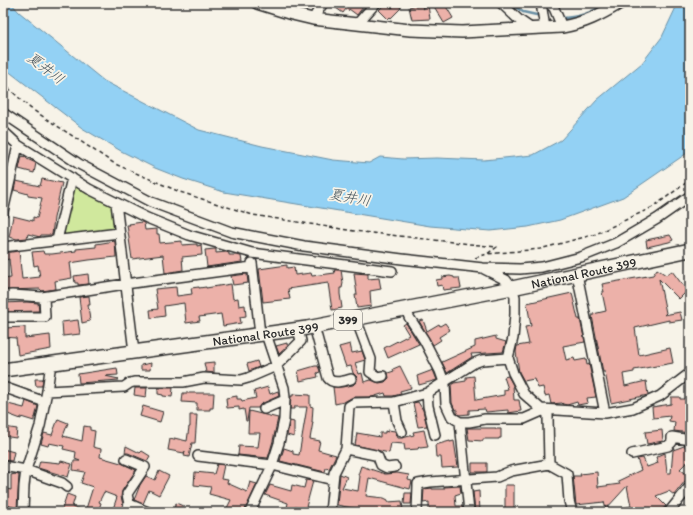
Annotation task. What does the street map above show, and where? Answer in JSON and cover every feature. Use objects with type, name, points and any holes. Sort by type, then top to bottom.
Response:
[{"type":"highway","name":"National Route 399","points":[[3,370],[298,329],[356,319],[512,288],[690,250]]},
{"type":"main road","points":[[257,3],[313,19],[410,30],[444,32],[532,29],[545,25],[560,24],[576,25],[593,18],[620,3]]},
{"type":"street","points":[[313,19],[323,3]]},
{"type":"street","points":[[357,24],[376,3]]},
{"type":"street","points":[[501,3],[519,20],[532,29]]},
{"type":"street","points":[[541,3],[545,25]]},
{"type":"street","points":[[551,5],[560,24]]},
{"type":"street","points":[[3,113],[79,164],[151,202],[231,232],[304,246],[402,259],[483,268],[520,269],[542,267],[581,257],[616,243],[657,219],[690,196]]},
{"type":"street","points":[[3,131],[18,145],[88,189],[147,218],[189,235],[252,253],[392,271]]},
{"type":"street","points":[[3,212],[18,145]]},
{"type":"street","points":[[57,240],[72,178]]},
{"type":"street","points":[[116,203],[134,352]]},
{"type":"street","points":[[3,247],[119,233]]},
{"type":"street","points":[[250,512],[272,465],[279,443],[284,420],[285,400],[284,388],[263,334],[252,267],[252,253]]},
{"type":"street","points":[[3,296],[12,295],[44,297],[125,284],[252,267]]},
{"type":"street","points":[[483,268],[506,280],[512,288],[515,297],[515,314],[513,338],[508,358],[513,373],[524,394],[548,414],[549,464]]},
{"type":"street","points":[[577,274],[605,413]]},
{"type":"street","points":[[6,317],[45,316],[44,297]]},
{"type":"street","points":[[406,309],[409,317],[424,340],[440,371],[445,385],[446,404],[452,417],[460,422],[485,419],[524,419],[540,412],[541,409]]},
{"type":"street","points":[[356,319],[371,359],[370,372],[378,377],[383,376]]},
{"type":"street","points":[[314,326],[328,378],[334,382],[341,382],[351,379]]},
{"type":"street","points":[[47,391],[124,387],[134,382],[183,382],[204,378],[241,380],[276,366],[301,341],[298,329]]},
{"type":"street","points":[[330,512],[334,473],[346,449],[349,406],[354,403],[394,402],[427,393],[474,363],[482,360],[508,358]]},
{"type":"street","points":[[23,512],[26,470],[40,426],[51,363]]},
{"type":"street","points":[[541,409],[605,413],[633,408],[660,396],[690,373]]},
{"type":"street","points":[[3,387],[45,402]]},
{"type":"street","points":[[427,393],[428,406],[435,435]]},
{"type":"street","points":[[264,409],[285,400]]},
{"type":"street","points":[[394,402],[397,421],[402,432]]},
{"type":"street","points":[[460,422],[469,512]]},
{"type":"street","points":[[632,454],[668,446],[672,442],[672,437],[690,440]]},
{"type":"street","points":[[346,449],[375,455],[378,457],[381,465],[387,468],[395,468]]},
{"type":"street","points":[[198,456],[272,465],[333,480]]},
{"type":"street","points":[[126,459],[144,467],[127,494],[128,508],[148,512]]},
{"type":"street","points":[[417,512],[418,484],[497,477],[511,471],[549,464],[567,474],[568,501],[572,512]]},
{"type":"street","points":[[3,466],[26,470],[62,483],[67,487]]},
{"type":"street","points":[[669,512],[690,486]]},
{"type":"street","points":[[3,510],[11,512]]},
{"type":"path","points":[[3,83],[30,108],[115,164],[180,192],[253,215],[354,232],[497,247],[487,254],[540,249],[596,234],[653,207],[690,180]]},
{"type":"green space","points":[[74,186],[113,206],[115,230],[60,237]]},
{"type":"water","name":"夏井川","points":[[3,3],[11,3],[19,12],[104,81],[199,130],[262,146],[333,160],[369,163],[380,157],[403,159],[437,158],[484,160],[533,155],[561,140],[597,100],[642,63],[662,37],[678,3],[690,3],[690,151],[623,197],[560,220],[528,227],[490,231],[430,226],[224,192],[155,168],[121,151],[82,128],[7,70],[3,66]]},
{"type":"building","points":[[336,3],[366,3],[357,15],[349,9],[348,11],[346,9],[343,13],[336,8],[338,4]]},
{"type":"building","points":[[386,3],[392,8],[397,3],[401,8],[388,19],[379,10]]},
{"type":"building","points":[[432,3],[444,3],[453,18],[444,23]]},
{"type":"building","points":[[422,4],[423,9],[428,5],[430,19],[412,20],[409,7]]},
{"type":"building","points":[[22,156],[36,163],[34,173],[19,169]]},
{"type":"building","points":[[42,179],[62,183],[54,218],[52,235],[41,235],[40,237],[28,234],[27,238],[17,239],[9,237],[13,216],[33,221],[33,217],[37,218],[42,198],[28,196],[28,194],[14,190],[16,181],[40,186]]},
{"type":"building","points":[[142,222],[144,223],[145,230],[157,229],[160,243],[182,241],[182,245],[201,245],[202,255],[182,257],[183,270],[165,273],[163,255],[132,259],[127,225]]},
{"type":"building","points":[[670,235],[673,240],[647,247],[646,240]]},
{"type":"building","points":[[115,241],[116,257],[70,263],[72,278],[55,281],[56,289],[42,291],[40,289],[4,290],[3,279],[11,278],[9,259],[5,260],[4,253],[19,251],[22,279],[40,277],[38,265],[34,266],[32,252],[43,251],[44,254],[52,254],[76,251],[76,249],[96,247],[96,244]]},
{"type":"building","points":[[216,249],[216,253],[226,252],[229,253],[229,255],[241,256],[242,262],[207,267],[205,250]]},
{"type":"building","points":[[287,265],[287,268],[294,267],[295,275],[311,273],[312,276],[335,273],[334,270],[341,270],[343,283],[342,288],[340,288],[342,308],[332,310],[328,283],[288,289],[290,299],[263,302],[259,269]]},
{"type":"building","points":[[657,269],[666,275],[672,271],[687,291],[679,299],[659,279],[666,313],[664,315],[680,312],[682,320],[669,322],[669,320],[635,328],[639,355],[670,348],[673,363],[634,370],[634,372],[623,374],[625,386],[646,381],[648,395],[611,403],[605,372],[603,372],[592,316],[593,314],[606,311],[602,284],[653,275]]},
{"type":"building","points":[[354,273],[368,274],[368,279],[379,278],[381,289],[370,291],[371,306],[357,308]]},
{"type":"building","points":[[88,274],[89,284],[78,285],[78,283],[75,283],[74,276]]},
{"type":"building","points":[[247,274],[248,283],[233,285],[231,276]]},
{"type":"building","points":[[450,276],[459,278],[461,288],[443,290],[442,285],[437,286],[436,280],[442,279],[442,277]]},
{"type":"building","points":[[231,284],[233,299],[238,298],[239,306],[245,305],[246,316],[240,317],[241,323],[223,326],[221,314],[199,317],[200,321],[186,323],[184,303],[164,306],[165,316],[151,318],[150,310],[158,309],[155,289],[176,287],[177,296],[192,294],[191,288],[206,288]]},
{"type":"building","points":[[572,293],[585,342],[563,346],[566,360],[574,358],[575,361],[586,359],[587,365],[589,364],[596,397],[587,398],[588,403],[578,405],[577,402],[567,405],[562,403],[551,404],[549,395],[545,396],[543,387],[538,388],[534,379],[524,381],[519,372],[516,352],[517,346],[529,344],[525,327],[531,326],[527,303]]},
{"type":"building","points":[[89,296],[90,305],[88,305],[90,321],[82,323],[79,297]]},
{"type":"building","points":[[3,303],[38,303],[39,311],[3,312]]},
{"type":"building","points":[[78,320],[80,334],[63,336],[62,322]]},
{"type":"building","points":[[423,320],[427,331],[439,324],[440,326],[445,323],[450,330],[439,337],[441,340],[433,345],[419,321]]},
{"type":"building","points":[[406,323],[419,344],[388,358],[384,348],[409,335],[403,325]]},
{"type":"building","points":[[25,327],[25,338],[50,335],[51,349],[18,355],[16,338],[3,337],[3,328]]},
{"type":"building","points":[[496,336],[496,339],[506,342],[503,352],[471,354],[472,357],[447,373],[442,362],[475,347],[475,341]]},
{"type":"building","points":[[287,343],[287,345],[289,345],[279,354],[276,346]]},
{"type":"building","points":[[350,344],[352,353],[362,351],[365,360],[355,363],[359,374],[362,373],[364,382],[371,380],[379,383],[385,382],[389,378],[388,373],[394,371],[393,369],[400,366],[411,388],[400,391],[401,394],[393,396],[386,396],[385,393],[372,397],[353,397],[344,402],[335,404],[333,387],[353,385],[357,381],[357,377],[353,373],[351,366],[346,367],[339,347]]},
{"type":"building","points":[[257,361],[259,367],[249,371],[247,364]]},
{"type":"building","points":[[214,362],[214,373],[206,372],[204,363]]},
{"type":"building","points":[[151,363],[150,370],[141,370],[141,365]]},
{"type":"building","points":[[318,366],[320,371],[317,373],[318,377],[300,381],[298,371]]},
{"type":"building","points":[[117,368],[118,375],[105,376],[119,380],[79,383],[78,374]]},
{"type":"building","points":[[433,370],[437,380],[419,385],[417,376]]},
{"type":"building","points":[[474,376],[476,400],[504,395],[504,390],[508,389],[504,377],[508,376],[513,385],[514,400],[519,400],[521,411],[508,413],[508,410],[486,412],[485,409],[469,410],[469,414],[459,415],[457,413],[457,409],[455,410],[452,403],[451,385],[466,381],[466,377]]},
{"type":"building","points":[[35,379],[43,379],[42,386],[36,386]]},
{"type":"building","points":[[268,387],[270,394],[278,391],[279,396],[261,404],[258,408],[249,408],[247,421],[244,409],[239,410],[239,407],[227,408],[226,398],[237,396],[237,399],[241,399],[242,401],[256,398],[254,391]]},
{"type":"building","points":[[135,388],[147,388],[146,397],[134,395]]},
{"type":"building","points":[[158,388],[173,388],[172,397],[158,394]]},
{"type":"building","points":[[183,393],[214,393],[213,408],[210,408],[210,410],[197,410],[197,403],[182,402]]},
{"type":"building","points":[[293,394],[310,395],[310,406],[313,407],[313,422],[310,439],[320,441],[318,450],[336,455],[329,469],[326,468],[325,472],[280,461],[284,448],[293,451],[293,454],[299,455],[307,407],[294,407],[294,409],[290,409],[291,396],[293,396]]},
{"type":"building","points":[[671,397],[690,399],[690,433],[674,431],[675,422],[669,421],[670,416],[653,418],[652,407],[671,404]]},
{"type":"building","points":[[26,401],[38,406],[34,421],[21,417],[21,419],[5,413],[8,404],[24,408]]},
{"type":"building","points":[[418,402],[423,410],[427,426],[418,427],[413,403]]},
{"type":"building","points":[[143,406],[163,412],[160,422],[140,416]]},
{"type":"building","points":[[249,411],[278,418],[268,458],[238,455],[239,446],[258,447],[260,433],[248,433]]},
{"type":"building","points":[[190,415],[197,415],[195,443],[192,443],[189,457],[184,456],[185,451],[184,453],[168,450],[170,439],[174,440],[174,438],[187,441],[190,427]]},
{"type":"building","points":[[58,419],[68,423],[63,436],[82,441],[84,426],[90,427],[90,430],[95,431],[93,447],[101,449],[100,457],[121,463],[136,470],[122,491],[121,497],[123,504],[120,512],[112,512],[117,497],[104,492],[99,502],[101,503],[98,512],[85,512],[93,487],[81,483],[85,472],[73,470],[74,461],[80,461],[75,459],[76,452],[63,449],[64,446],[49,443],[48,446],[41,444],[44,433],[52,435]]},
{"type":"building","points":[[290,421],[294,422],[294,437],[287,435]]},
{"type":"building","points":[[4,427],[17,429],[16,438],[3,436]]},
{"type":"building","points":[[467,428],[501,429],[501,438],[483,439],[483,441],[469,440]]},
{"type":"building","points":[[388,430],[395,431],[398,438],[402,438],[414,435],[413,432],[424,430],[428,447],[420,448],[419,446],[418,449],[405,450],[404,444],[391,443],[389,453],[355,445],[357,433],[380,437],[380,433],[385,433],[385,431],[388,432]]},
{"type":"building","points":[[662,430],[663,441],[647,444],[645,432]]},
{"type":"building","points":[[454,441],[458,467],[442,468],[441,457],[436,457],[435,445]]},
{"type":"building","points":[[126,446],[140,453],[142,451],[150,456],[147,461],[125,453]]},
{"type":"building","points":[[684,446],[690,446],[690,459],[680,469],[689,476],[674,495],[669,491],[656,496],[666,506],[659,512],[652,512],[650,510],[641,512],[616,512],[615,510],[631,506],[627,486],[606,509],[604,502],[576,505],[573,476],[581,476],[580,474],[597,472],[598,487],[620,484],[618,481],[641,470],[637,459],[643,458],[647,467],[658,463],[656,457],[665,453],[667,473],[671,473],[673,450]]},
{"type":"building","points":[[3,449],[14,452],[12,461],[3,460]]},
{"type":"building","points":[[40,461],[60,463],[61,461],[72,464],[68,477],[38,468]]},
{"type":"building","points":[[472,463],[487,463],[487,472],[472,472]]},
{"type":"building","points":[[217,464],[224,465],[221,479],[228,480],[227,483],[247,492],[250,482],[257,484],[244,512],[225,512],[231,500],[209,494],[211,487],[194,485],[195,472],[214,474]]},
{"type":"building","points":[[361,466],[385,474],[397,473],[409,475],[408,480],[412,481],[410,489],[369,478],[366,496],[384,498],[388,500],[388,502],[402,501],[403,511],[387,512],[337,505],[340,474],[347,477],[342,488],[358,491],[360,476],[358,475]]},
{"type":"building","points":[[159,471],[169,476],[159,495],[149,490],[143,504],[134,500],[140,485],[146,476],[155,480]]},
{"type":"building","points":[[11,475],[19,475],[17,509],[3,504],[3,488],[11,490]]},
{"type":"building","points":[[306,480],[313,481],[306,507],[304,509],[295,507],[294,512],[286,512],[288,503],[265,495],[270,485],[291,491],[292,485],[304,488]]},
{"type":"building","points":[[505,485],[514,485],[514,512],[505,512]]},
{"type":"building","points":[[460,486],[461,493],[455,495],[456,506],[462,506],[463,512],[429,512],[429,502],[423,503],[424,489],[444,489],[444,487]]},
{"type":"building","points":[[479,491],[480,512],[475,512],[473,492]]},
{"type":"building","points":[[405,493],[412,493],[411,504],[404,504]]},
{"type":"building","points":[[67,494],[75,497],[72,507],[84,510],[84,512],[61,512]]},
{"type":"building","points":[[176,503],[183,506],[181,512],[173,512]]},
{"type":"waterway","points":[[510,3],[523,12],[541,16]]},
{"type":"waterway","points":[[560,18],[584,14],[595,10],[606,3]]}]
